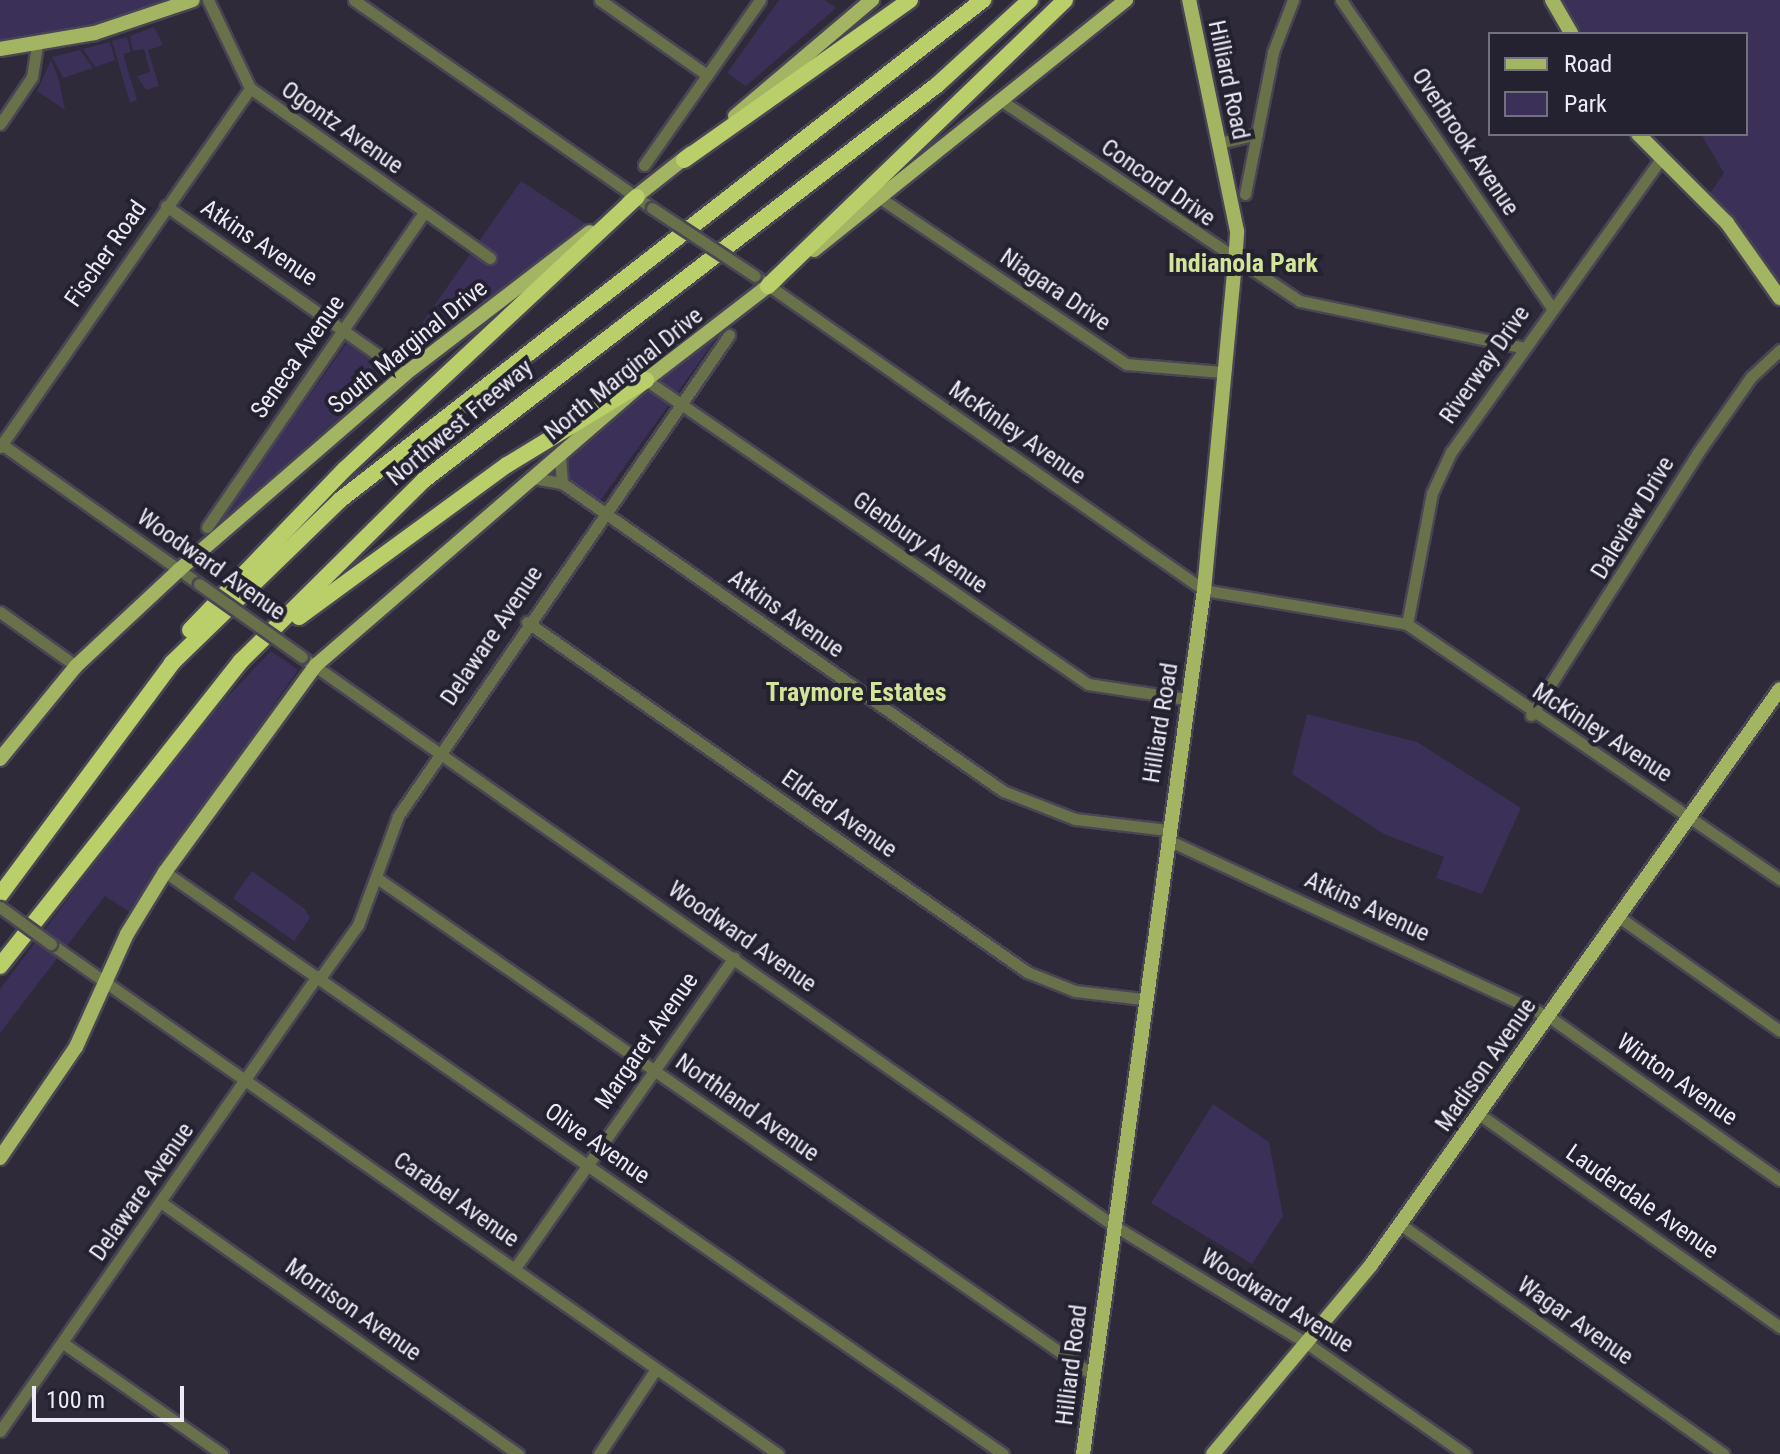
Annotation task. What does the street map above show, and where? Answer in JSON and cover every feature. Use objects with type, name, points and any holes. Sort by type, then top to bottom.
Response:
[{"type":"highway","points":[[684,160],[910,0]]},
{"type":"highway","name":"Northwest Freeway","points":[[0,895],[172,663],[340,500],[983,0]]},
{"type":"highway","name":"Northwest Freeway","points":[[0,966],[147,772],[241,661],[424,480],[937,85],[1030,0]]},
{"type":"highway","points":[[762,281],[1065,0]]},
{"type":"highway","points":[[172,663],[229,586],[335,479],[637,197]]},
{"type":"highway","points":[[147,772],[256,654],[323,596],[519,457],[646,380]]},
{"type":"main road","points":[[0,49],[37,45],[193,0]]},
{"type":"main road","name":"South Marginal Drive","points":[[1,754],[76,666],[179,570],[405,374],[684,160],[872,0]]},
{"type":"main road","name":"North Marginal Drive","points":[[0,1158],[76,1047],[165,872],[309,661],[560,455],[762,281],[880,198],[1005,103],[1126,0]]},
{"type":"main road","name":"Hilliard Road","points":[[1083,1454],[1143,999],[1204,590],[1222,372],[1235,263],[1237,231],[1189,0]]},
{"type":"main road","points":[[1552,0],[1571,32]]},
{"type":"main road","points":[[1640,136],[1660,160],[1734,231],[1780,298]]},
{"type":"main road","name":"Madison Avenue","points":[[1213,1454],[1308,1344],[1400,1224],[1780,689]]},
{"type":"street","name":"Ogontz Avenue","points":[[208,0],[250,88],[490,258]]},
{"type":"street","name":"McKinley Avenue","points":[[354,0],[1204,590],[1407,624],[1531,715],[1690,816],[1780,879]]},
{"type":"street","points":[[600,0],[707,75]]},
{"type":"street","points":[[644,165],[760,0]]},
{"type":"street","points":[[1245,194],[1273,52],[1293,0]]},
{"type":"street","name":"Overbrook Avenue","points":[[1341,0],[1552,308]]},
{"type":"street","points":[[0,124],[32,77],[37,45]]},
{"type":"street","name":"Fischer Road","points":[[1,445],[250,88]]},
{"type":"street","name":"Concord Drive","points":[[1005,103],[1235,263],[1320,307],[1524,348]]},
{"type":"street","points":[[1219,143],[1257,134]]},
{"type":"street","name":"Riverway Drive","points":[[1407,624],[1438,474],[1552,308],[1660,160]]},
{"type":"street","name":"Niagara Drive","points":[[880,198],[1126,364],[1222,372]]},
{"type":"street","name":"Atkins Avenue","points":[[166,206],[346,329],[405,374]]},
{"type":"street","name":"Seneca Avenue","points":[[207,527],[424,213]]},
{"type":"street","name":"Delaware Avenue","points":[[0,1431],[245,1080],[358,925],[398,816],[527,622],[729,335]]},
{"type":"street","name":"Daleview Drive","points":[[1531,715],[1697,454],[1751,377],[1780,350]]},
{"type":"street","name":"Glenbury Avenue","points":[[646,380],[1088,684],[1186,699]]},
{"type":"street","name":"Woodward Avenue","points":[[1,445],[1113,1225],[1308,1344],[1465,1454]]},
{"type":"street","points":[[560,455],[562,483]]},
{"type":"street","name":"Atkins Avenue","points":[[531,478],[562,483],[1003,791],[1075,819],[1167,834],[1548,1016]]},
{"type":"street","points":[[0,612],[76,666]]},
{"type":"street","name":"Eldred Avenue","points":[[527,622],[1027,972],[1075,991],[1143,999]]},
{"type":"street","name":"Olive Avenue","points":[[165,872],[1003,1454]]},
{"type":"street","name":"Northland Avenue","points":[[377,878],[1093,1375]]},
{"type":"street","name":"Carabel Avenue","points":[[0,907],[778,1454]]},
{"type":"street","points":[[1619,917],[1780,1031]]},
{"type":"street","name":"Margaret Avenue","points":[[515,1268],[734,957]]},
{"type":"street","name":"Winton Avenue","points":[[1548,1016],[1780,1180]]},
{"type":"street","name":"Lauderdale Avenue","points":[[1479,1114],[1780,1327]]},
{"type":"street","name":"Morrison Avenue","points":[[162,1203],[518,1454]]},
{"type":"street","name":"Wagar Avenue","points":[[1400,1224],[1724,1454]]},
{"type":"street","points":[[63,1343],[222,1454]]},
{"type":"street","points":[[599,1454],[656,1369]]},
{"type":"green space","points":[[0,0],[178,0],[117,23],[0,45]]},
{"type":"green space","points":[[779,0],[825,0],[836,8],[746,86],[727,73]]},
{"type":"green space","points":[[1560,0],[1780,0],[1780,294],[1706,199],[1724,173],[1702,136],[1748,136],[1748,32],[1582,32]]},
{"type":"green space","points":[[154,27],[163,45],[148,50],[159,86],[146,90],[137,76],[150,72],[144,49],[133,51],[130,36]]},
{"type":"green space","points":[[127,37],[131,52],[123,54],[137,100],[130,103],[112,41]]},
{"type":"green space","points":[[110,42],[115,60],[95,67],[83,49]]},
{"type":"green space","points":[[80,50],[93,68],[63,78],[52,57]]},
{"type":"green space","points":[[51,60],[59,80],[65,110],[37,91]]},
{"type":"green space","points":[[521,181],[586,224],[415,356],[404,349]]},
{"type":"green space","points":[[720,333],[597,505],[555,476],[553,465]]},
{"type":"green space","points":[[349,340],[385,364],[384,378],[216,526]]},
{"type":"green space","points":[[271,651],[298,670],[131,913],[105,896],[0,1033],[0,989],[193,733]]},
{"type":"green space","points":[[1307,714],[1417,742],[1521,808],[1482,894],[1436,878],[1444,857],[1384,834],[1292,774]]},
{"type":"green space","points":[[252,871],[305,909],[310,918],[294,941],[233,898]]},
{"type":"green space","points":[[1213,1104],[1269,1142],[1283,1216],[1252,1264],[1151,1203]]},
{"type":"district","name":"Indianola Park","points":[[1243,264]]},
{"type":"district","name":"Traymore Estates","points":[[856,693]]}]
